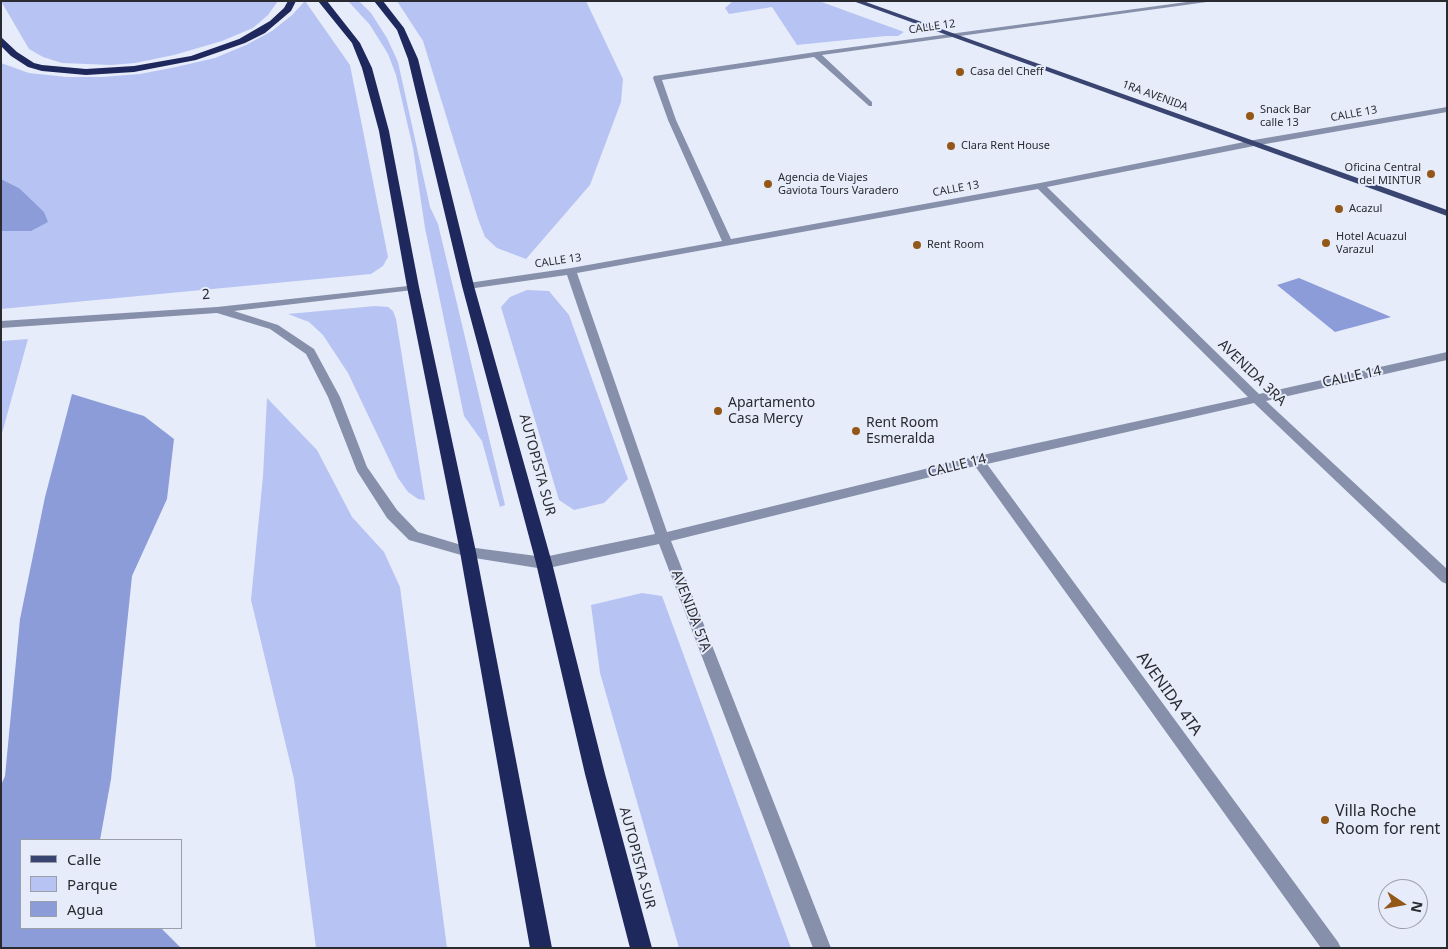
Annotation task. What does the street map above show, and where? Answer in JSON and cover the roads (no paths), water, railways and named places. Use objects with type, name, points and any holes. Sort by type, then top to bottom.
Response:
[{"type":"highway","points":[[1,40],[14,54],[30,65],[42,68],[86,72],[134,69],[193,58],[242,41],[273,23],[288,9],[292,1]]},
{"type":"highway","points":[[322,1],[356,43],[367,68],[384,131],[413,287],[468,552],[541,948]]},
{"type":"highway","name":"AUTOPISTA SUR","points":[[378,1],[401,30],[414,59],[468,286],[544,563],[595,774],[641,948]]},
{"type":"main road","name":"1RA AVENIDA","points":[[856,1],[1447,213]]},
{"type":"street","name":"CALLE 12","points":[[727,242],[672,120],[658,78],[816,54],[1211,1]]},
{"type":"street","points":[[816,54],[869,104]]},
{"type":"street","name":"CALLE 13","points":[[468,286],[571,271],[1040,186],[1447,109]]},
{"type":"street","name":"AVENIDA 3RA","points":[[1040,186],[1256,398],[1447,578]]},
{"type":"street","name":"AVENIDA 5TA","points":[[571,271],[663,538],[822,948]]},
{"type":"street","name":"2","points":[[1,325],[217,310],[413,287]]},
{"type":"street","name":"CALLE 14","points":[[217,310],[274,328],[310,352],[334,397],[361,468],[392,514],[414,536],[468,552],[544,563],[663,538],[978,461],[1447,356]]},
{"type":"street","name":"AVENIDA 4TA","points":[[978,461],[1332,948]]},
{"type":"water","points":[[1,179],[19,188],[44,212],[48,222],[31,231],[1,231]]},
{"type":"water","points":[[1299,278],[1391,317],[1335,332],[1277,285]]},
{"type":"water","points":[[72,394],[144,416],[174,439],[167,499],[132,576],[111,779],[100,839],[20,839],[20,929],[162,929],[181,948],[1,948],[1,785],[5,776],[20,619],[45,497]]},
{"type":"place","name":"Casa del Cheff","points":[[960,72]]},
{"type":"place","name":"Snack Bar calle 13","points":[[1250,116]]},
{"type":"place","name":"Clara Rent House","points":[[951,146]]},
{"type":"place","name":"Oficina Central del MINTUR","points":[[1431,174]]},
{"type":"place","name":"Agencia de Viajes Gaviota Tours Varadero","points":[[768,184]]},
{"type":"place","name":"Acazul","points":[[1339,209]]},
{"type":"place","name":"Hotel Acuazul Varazul","points":[[1326,243]]},
{"type":"place","name":"Rent Room","points":[[917,245]]},
{"type":"place","name":"Apartamento Casa Mercy","points":[[718,411]]},
{"type":"place","name":"Rent Room Esmeralda","points":[[856,431]]},
{"type":"place","name":"Villa Roche Room for rent","points":[[1325,820]]}]
